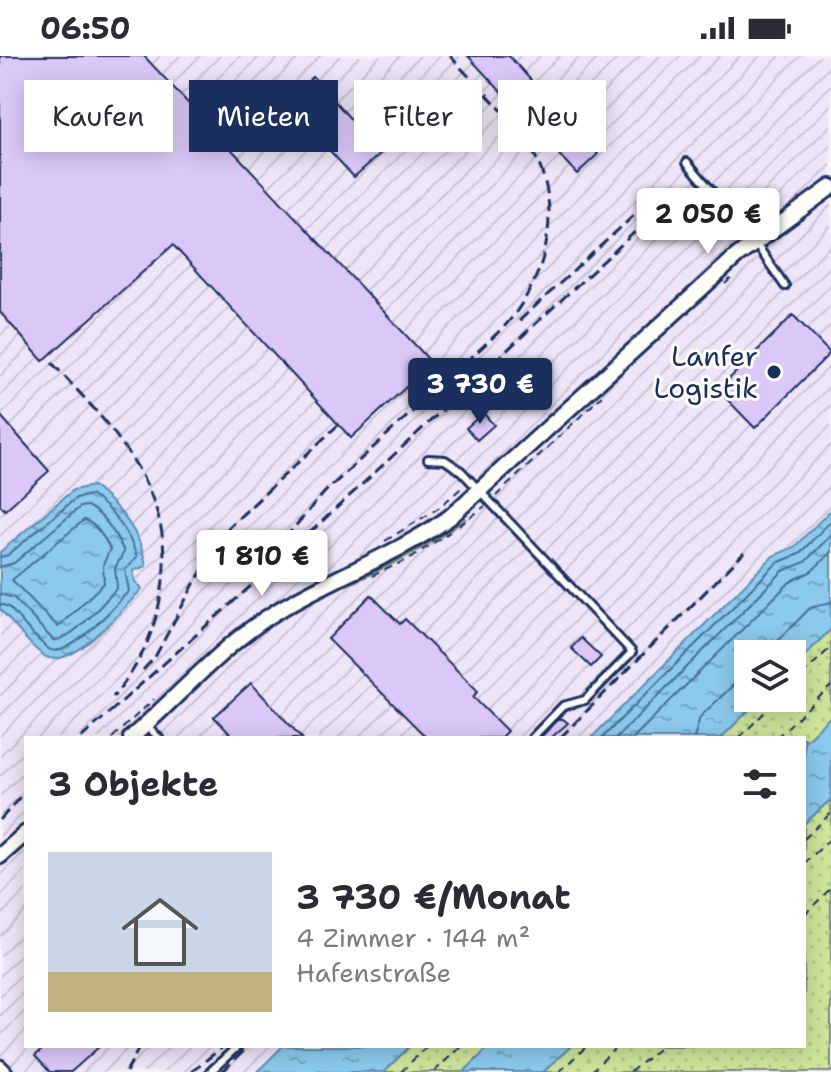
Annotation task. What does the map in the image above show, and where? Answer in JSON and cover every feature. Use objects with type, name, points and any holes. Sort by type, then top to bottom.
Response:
[{"type":"street","points":[[133,736],[253,627],[304,596],[417,539],[754,241],[831,187]]},
{"type":"street","points":[[0,856],[24,835]]},
{"type":"street","points":[[0,1066],[6,1072]]},
{"type":"lane","points":[[687,162],[754,241],[785,286]]},
{"type":"lane","points":[[428,459],[445,460],[476,486],[632,652],[585,700],[563,706],[534,736]]},
{"type":"lane","points":[[146,725],[157,736]]},
{"type":"lane","points":[[210,1072],[236,1048]]},
{"type":"path","points":[[379,544],[476,486]]},
{"type":"path","points":[[806,671],[831,647]]},
{"type":"path","points":[[778,736],[831,686]]},
{"type":"path","points":[[114,736],[155,698]]},
{"type":"path","points":[[741,736],[765,712]]},
{"type":"path","points":[[806,837],[831,813]]},
{"type":"path","points":[[806,862],[831,838]]},
{"type":"path","points":[[806,913],[831,888]]},
{"type":"path","points":[[401,1072],[425,1048]]},
{"type":"path","points":[[434,1072],[459,1048]]},
{"type":"path","points":[[559,1072],[585,1048]]},
{"type":"path","points":[[591,1072],[615,1048]]},
{"type":"path","points":[[630,1072],[660,1048]]},
{"type":"shaded area","points":[[0,56],[831,56],[831,510],[794,547],[773,556],[593,736],[24,736],[24,1048],[281,1048],[257,1072],[0,1072]]},
{"type":"green space","points":[[463,516],[466,519],[423,547],[347,585],[349,580],[410,552]]},
{"type":"green space","points":[[831,629],[831,716],[806,740],[806,736],[723,736],[747,712],[806,712],[806,654]]},
{"type":"green space","points":[[831,799],[831,1072],[543,1072],[569,1048],[806,1048],[806,822]]},
{"type":"green space","points":[[408,1048],[488,1048],[464,1072],[384,1072]]},
{"type":"water","points":[[93,486],[112,503],[134,531],[146,566],[133,571],[135,581],[142,589],[81,648],[54,659],[43,655],[26,640],[0,609],[0,552],[73,490]]},
{"type":"water","points":[[831,510],[831,629],[806,654],[806,640],[734,640],[734,712],[747,712],[723,736],[593,736],[773,556],[794,547]]},
{"type":"water","points":[[831,716],[831,799],[806,822],[806,740]]},
{"type":"water","points":[[281,1048],[408,1048],[384,1072],[257,1072]]},
{"type":"water","points":[[488,1048],[569,1048],[543,1072],[464,1072]]},
{"type":"building","points":[[0,56],[144,56],[167,80],[24,80],[24,152],[173,152],[173,87],[189,104],[189,152],[234,152],[432,363],[351,438],[173,245],[43,361],[0,312]]},
{"type":"building","points":[[468,56],[509,56],[531,80],[498,80],[498,88]]},
{"type":"building","points":[[338,105],[354,123],[354,152],[381,153],[354,177],[331,152],[338,152]]},
{"type":"building","points":[[557,152],[596,152],[598,154],[577,174]]},
{"type":"building","name":"Lanfer Logistik","points":[[793,315],[830,353],[755,428],[718,390]]},
{"type":"building","points":[[483,413],[494,425],[477,440],[466,428]]},
{"type":"building","points":[[0,415],[49,471],[5,510],[0,505]]},
{"type":"building","points":[[371,595],[400,624],[405,619],[478,691],[473,697],[507,731],[502,736],[425,736],[328,639]]},
{"type":"building","points":[[581,638],[601,657],[591,667],[571,648]]},
{"type":"building","points":[[251,683],[300,736],[232,736],[214,717]]},
{"type":"building","points":[[558,719],[568,723],[553,736],[542,736]]},
{"type":"building","points":[[44,1048],[98,1048],[71,1072],[50,1072],[35,1056]]},
{"type":"railway","points":[[284,539],[325,492],[504,327],[533,284],[542,260],[548,236],[549,211],[546,186],[538,162],[517,128],[450,56]]},
{"type":"railway","points":[[519,321],[668,184]]},
{"type":"railway","points":[[83,736],[290,551],[678,192]]},
{"type":"railway","points":[[52,363],[120,441],[152,498],[161,529],[164,563],[157,614],[137,664],[113,697]]},
{"type":"railway","points":[[143,670],[155,657],[229,527],[338,425]]},
{"type":"railway","points":[[562,736],[744,553]]},
{"type":"railway","points":[[0,820],[24,792]]},
{"type":"railway","points":[[126,1072],[139,1048]]},
{"type":"railway","points":[[191,1072],[221,1048]]},
{"type":"railway","points":[[222,1072],[247,1048]]},
{"type":"place","name":"Lanfer Logistik","points":[[774,372]]}]
